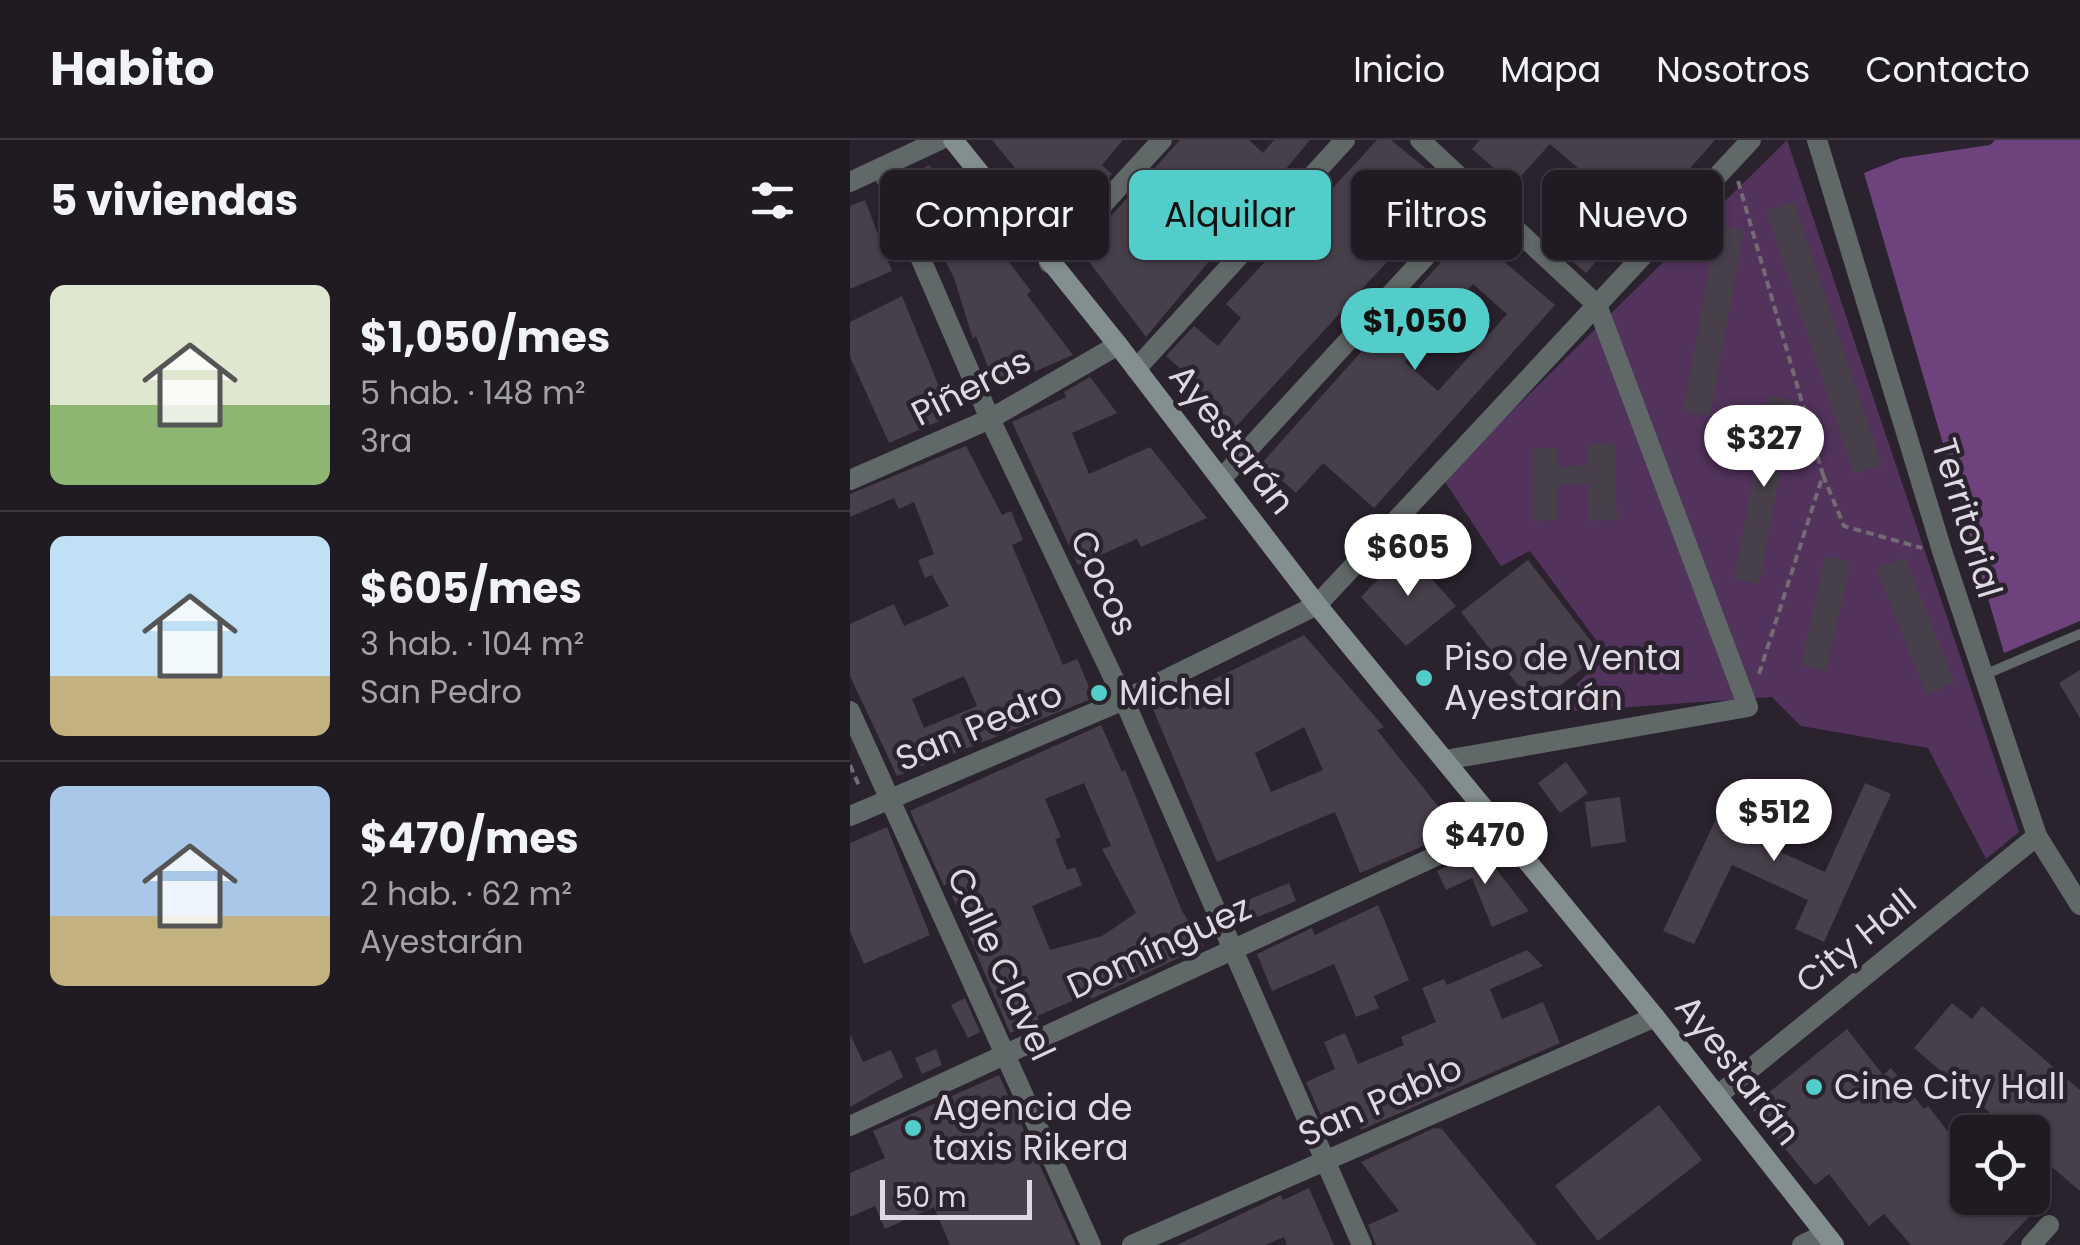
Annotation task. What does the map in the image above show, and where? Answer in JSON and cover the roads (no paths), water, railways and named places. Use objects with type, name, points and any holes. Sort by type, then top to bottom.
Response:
[{"type":"main road","name":"Ayestarán","points":[[952,140],[1118,345],[1317,605],[1655,1017],[1830,1239]]},
{"type":"street","points":[[850,182],[940,140]]},
{"type":"street","points":[[1049,263],[1162,140]]},
{"type":"street","points":[[1136,368],[1345,140]]},
{"type":"street","points":[[1420,140],[1454,170]]},
{"type":"street","name":"San Pedro","points":[[850,816],[1124,700],[1317,605],[1751,140]]},
{"type":"street","name":"Territorial","points":[[1818,140],[1943,554],[2037,836],[2080,905]]},
{"type":"street","name":"Cocos","points":[[882,169],[990,419],[1124,700],[1362,1245]]},
{"type":"street","points":[[1444,760],[1748,707],[1597,305],[1522,233]]},
{"type":"street","points":[[1222,478],[1422,260]]},
{"type":"street","name":"Piñeras","points":[[850,480],[990,419],[1118,345]]},
{"type":"street","name":"Calle Clavel","points":[[850,711],[1091,1245]]},
{"type":"street","name":"Domínguez","points":[[850,1126],[1497,828]]},
{"type":"street","name":"City Hall","points":[[1717,1096],[2037,836]]},
{"type":"street","name":"San Pablo","points":[[1132,1245],[1655,1017]]},
{"type":"street","points":[[2031,1245],[2048,1225]]},
{"type":"street","points":[[1802,1245],[1830,1239]]},
{"type":"lane","points":[[1984,675],[2080,634]]},
{"type":"place","name":"Piso de Venta Ayestarán","points":[[1424,678]]},
{"type":"place","name":"Michel","points":[[1099,693]]},
{"type":"place","name":"Cine City Hall","points":[[1814,1087]]},
{"type":"place","name":"Agencia de taxis Rikera","points":[[913,1128]]}]
